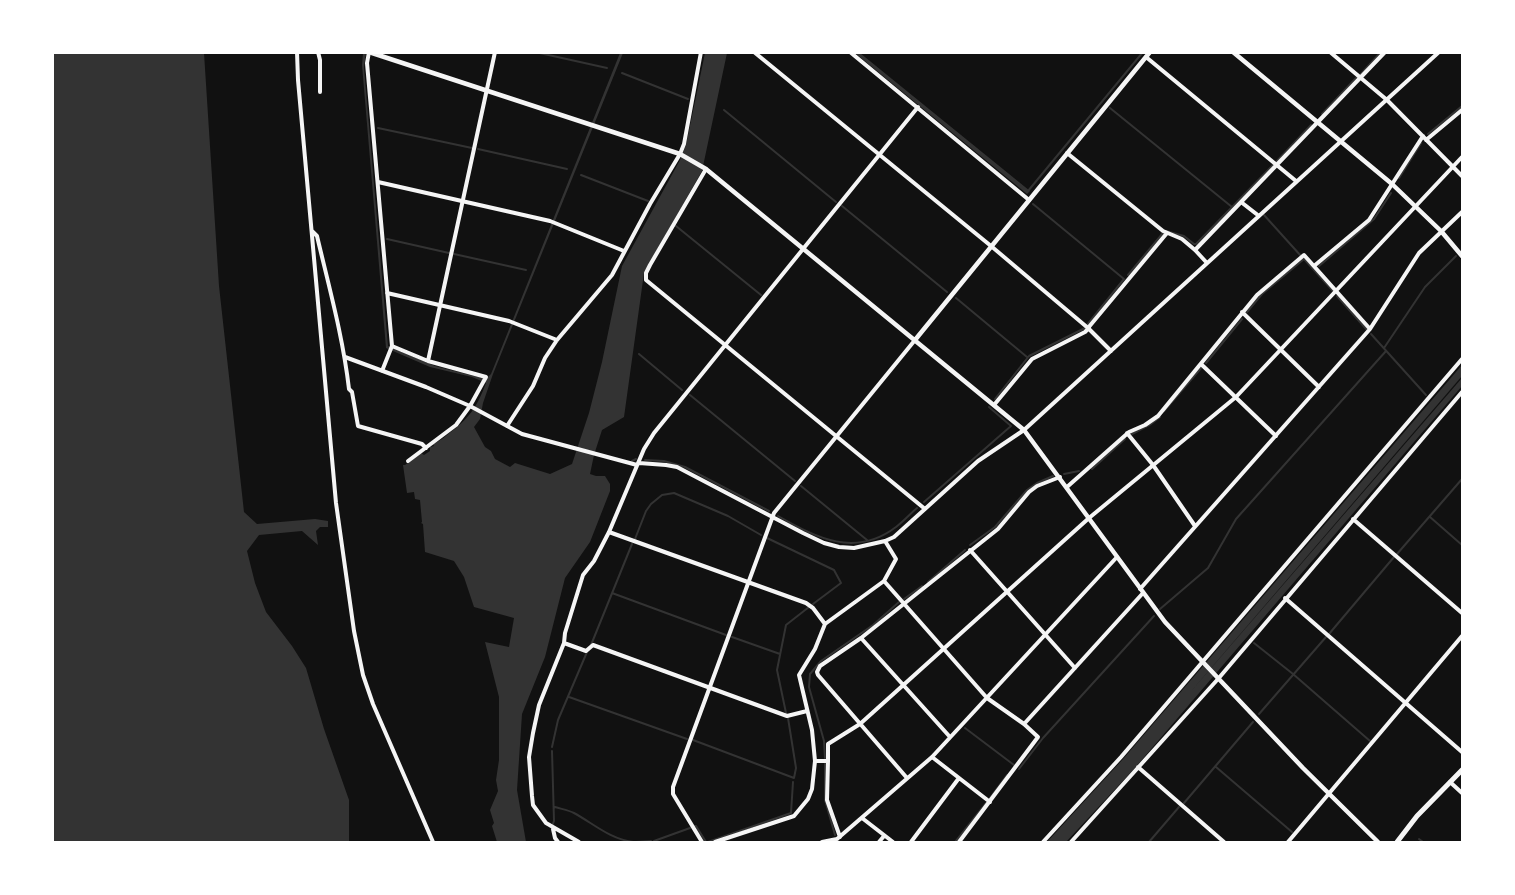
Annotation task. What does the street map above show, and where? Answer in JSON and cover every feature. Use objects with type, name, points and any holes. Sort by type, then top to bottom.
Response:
[{"type":"main road","points":[[1396,842],[1417,816],[1462,770]]},
{"type":"street","points":[[297,52],[336,504],[354,631],[363,675],[373,704],[433,842]]},
{"type":"street","points":[[318,52],[320,60],[320,92]]},
{"type":"street","points":[[382,371],[392,346],[367,63],[369,52],[681,154],[706,169],[1024,430],[1164,622],[1329,794],[1378,842]]},
{"type":"street","points":[[428,361],[495,52]]},
{"type":"street","points":[[507,426],[534,386],[545,358],[557,340],[605,285],[681,154],[701,52]]},
{"type":"street","points":[[754,52],[992,246],[1088,328],[1111,351]]},
{"type":"street","points":[[850,52],[1029,200]]},
{"type":"street","points":[[702,842],[673,791],[774,513],[1150,52]]},
{"type":"street","points":[[1233,52],[1392,184],[1441,231],[1462,256]]},
{"type":"street","points":[[1330,52],[1387,100],[1462,176]]},
{"type":"street","points":[[1196,250],[1385,52]]},
{"type":"street","points":[[345,358],[471,407],[522,434],[638,464],[666,465],[677,468],[824,543],[839,547],[866,546],[885,541],[894,537],[978,461],[1024,430],[1439,52]]},
{"type":"street","points":[[1146,57],[1296,181]]},
{"type":"street","points":[[579,842],[546,823],[533,806],[529,757],[539,704],[564,643],[565,633],[583,575],[594,561],[609,532],[648,441],[918,108]]},
{"type":"street","points":[[1314,266],[1369,220],[1424,138],[1462,110]]},
{"type":"street","points":[[1067,153],[1167,233],[1182,239],[1196,250],[1207,264]]},
{"type":"street","points":[[840,837],[827,800],[828,744],[860,724],[1090,518],[1236,397],[1462,157]]},
{"type":"street","points":[[706,169],[650,265],[646,273],[646,280],[925,509]]},
{"type":"street","points":[[378,182],[550,221],[624,251]]},
{"type":"street","points":[[1241,202],[1259,216]]},
{"type":"street","points":[[1024,724],[1075,668],[1195,526],[1370,329],[1419,253],[1462,212]]},
{"type":"street","points":[[311,230],[317,236],[337,315],[349,388],[352,392],[358,426],[422,444],[426,448]]},
{"type":"street","points":[[994,405],[1032,359],[1085,332],[1167,233]]},
{"type":"street","points":[[1067,487],[1127,433],[1145,425],[1158,416],[1263,288],[1304,255],[1370,329]]},
{"type":"street","points":[[388,293],[509,321],[557,340]]},
{"type":"street","points":[[1242,312],[1319,387]]},
{"type":"street","points":[[392,346],[428,361],[486,377],[471,407],[456,425],[408,462]]},
{"type":"street","points":[[1044,842],[1120,757],[1462,359]]},
{"type":"street","points":[[1201,364],[1276,436]]},
{"type":"street","points":[[1071,842],[1217,678],[1462,392]]},
{"type":"street","points":[[1127,433],[1153,465],[1195,526]]},
{"type":"street","points":[[907,778],[817,672],[820,666],[861,638],[998,529],[1029,492],[1037,486],[1060,477]]},
{"type":"street","points":[[1353,519],[1462,613]]},
{"type":"street","points":[[609,532],[811,606],[825,624]]},
{"type":"street","points":[[715,842],[794,816],[808,799],[812,789],[816,761],[812,730],[799,675],[815,649],[825,624],[884,582],[896,560],[885,541]]},
{"type":"street","points":[[970,550],[1075,668]]},
{"type":"street","points":[[822,842],[840,837],[932,757],[1117,557]]},
{"type":"street","points":[[884,582],[987,698],[1024,724],[1038,737],[959,842]]},
{"type":"street","points":[[1285,598],[1462,752]]},
{"type":"street","points":[[1288,842],[1462,636]]},
{"type":"street","points":[[861,638],[950,737]]},
{"type":"street","points":[[564,643],[586,650],[593,645],[788,716],[807,711]]},
{"type":"street","points":[[932,757],[990,802]]},
{"type":"street","points":[[816,761],[828,761]]},
{"type":"street","points":[[1138,767],[1224,842]]},
{"type":"street","points":[[911,842],[959,778]]},
{"type":"street","points":[[1450,782],[1462,793]]},
{"type":"street","points":[[862,818],[893,842]]},
{"type":"street","points":[[554,829],[555,838],[558,842]]},
{"type":"street","points":[[879,842],[884,836]]},
{"type":"shaded area","points":[[52,53],[204,53],[219,286],[244,512],[257,524],[315,519],[328,521],[328,527],[320,527],[316,531],[318,545],[302,531],[259,535],[247,551],[255,583],[266,612],[306,668],[324,729],[349,800],[349,842],[53,842]]},
{"type":"shaded area","points":[[363,53],[366,53],[364,67],[388,346],[435,366],[486,379],[491,374],[620,53],[623,53],[493,374],[483,403],[480,419],[474,427],[485,447],[491,451],[495,459],[510,467],[515,463],[550,474],[572,464],[589,413],[602,362],[622,266],[680,160],[686,145],[705,53],[727,53],[702,171],[644,273],[624,417],[602,430],[594,455],[590,474],[605,476],[610,484],[610,491],[590,542],[565,578],[545,657],[522,714],[517,790],[526,842],[497,842],[490,810],[498,791],[496,780],[499,760],[499,697],[485,642],[509,647],[514,618],[474,607],[464,577],[454,561],[425,552],[420,500],[415,499],[414,492],[407,493],[403,465],[421,453],[424,455],[430,451],[430,447],[434,446],[433,444],[462,423],[476,406],[486,383],[472,377],[430,367],[386,348],[362,65]]},
{"type":"shaded area","points":[[855,53],[860,53],[1030,191],[1027,194]]},
{"type":"shaded area","points":[[1462,365],[1462,376],[1187,696],[1462,378],[1462,386],[1134,769],[1066,842],[1047,842],[1123,759]]},
{"type":"waterway","points":[[535,52],[607,68]]},
{"type":"waterway","points":[[1028,191],[1143,52]]},
{"type":"waterway","points":[[1360,75],[1381,52]]},
{"type":"waterway","points":[[622,73],[688,99]]},
{"type":"waterway","points":[[1322,114],[1357,77]]},
{"type":"waterway","points":[[1428,134],[1462,106]]},
{"type":"waterway","points":[[1110,108],[1232,207]]},
{"type":"waterway","points":[[724,110],[836,202]]},
{"type":"waterway","points":[[1276,162],[1311,125]]},
{"type":"waterway","points":[[378,128],[472,148]]},
{"type":"waterway","points":[[1399,178],[1421,143]]},
{"type":"waterway","points":[[478,149],[567,169]]},
{"type":"waterway","points":[[1166,231],[1184,236],[1196,244],[1273,165]]},
{"type":"waterway","points":[[581,175],[648,201]]},
{"type":"waterway","points":[[1319,266],[1374,219],[1391,193]]},
{"type":"waterway","points":[[1033,204],[1124,279],[1087,325]]},
{"type":"waterway","points":[[842,206],[947,292]]},
{"type":"waterway","points":[[1264,215],[1301,256]]},
{"type":"waterway","points":[[676,226],[761,295]]},
{"type":"waterway","points":[[1128,275],[1163,233]]},
{"type":"waterway","points":[[387,239],[449,253]]},
{"type":"waterway","points":[[454,254],[526,270]]},
{"type":"waterway","points":[[1384,348],[1425,287],[1456,256]]},
{"type":"waterway","points":[[1304,259],[1333,291]]},
{"type":"waterway","points":[[1247,312],[1262,294],[1304,259]]},
{"type":"waterway","points":[[1337,296],[1367,330]]},
{"type":"waterway","points":[[956,298],[1027,357]]},
{"type":"waterway","points":[[1206,363],[1242,319]]},
{"type":"waterway","points":[[995,399],[1029,356],[1085,328]]},
{"type":"waterway","points":[[1371,334],[1426,395]]},
{"type":"waterway","points":[[1160,609],[1208,568],[1236,519],[1386,351]]},
{"type":"waterway","points":[[639,354],[682,390]]},
{"type":"waterway","points":[[1164,411],[1202,367]]},
{"type":"waterway","points":[[690,395],[795,481]]},
{"type":"waterway","points":[[924,502],[1011,426],[989,407]]},
{"type":"waterway","points":[[1132,434],[1160,417]]},
{"type":"waterway","points":[[1092,469],[1125,439]]},
{"type":"waterway","points":[[632,461],[636,459]]},
{"type":"waterway","points":[[645,460],[664,461],[685,467],[769,511]]},
{"type":"waterway","points":[[1064,474],[1079,471]]},
{"type":"waterway","points":[[970,545],[995,527],[1027,490],[1053,476]]},
{"type":"waterway","points":[[1397,554],[1462,479]]},
{"type":"waterway","points":[[801,486],[867,540]]},
{"type":"waterway","points":[[635,539],[646,511],[651,504],[662,495],[674,493],[728,516],[761,535]]},
{"type":"waterway","points":[[778,516],[822,537],[851,543],[881,536],[896,527],[917,508]]},
{"type":"waterway","points":[[1430,517],[1462,545]]},
{"type":"waterway","points":[[767,538],[834,570],[841,583],[813,604]]},
{"type":"waterway","points":[[591,645],[632,544]]},
{"type":"waterway","points":[[928,582],[965,550]]},
{"type":"waterway","points":[[1329,634],[1394,557]]},
{"type":"waterway","points":[[904,599],[922,586]]},
{"type":"waterway","points":[[612,593],[726,635]]},
{"type":"waterway","points":[[825,758],[824,741],[809,687],[810,674],[821,661],[873,625],[899,602]]},
{"type":"waterway","points":[[786,713],[777,670],[786,625],[809,607]]},
{"type":"waterway","points":[[1019,769],[1043,738],[1154,616]]},
{"type":"waterway","points":[[732,637],[780,654]]},
{"type":"waterway","points":[[1259,714],[1326,637]]},
{"type":"waterway","points":[[1254,643],[1370,741]]},
{"type":"waterway","points":[[552,747],[558,720],[587,652]]},
{"type":"waterway","points":[[569,697],[687,739]]},
{"type":"waterway","points":[[693,740],[794,778],[796,768],[788,718]]},
{"type":"waterway","points":[[1184,803],[1253,722]]},
{"type":"waterway","points":[[965,728],[1014,765]]},
{"type":"waterway","points":[[552,751],[554,821],[552,826]]},
{"type":"waterway","points":[[825,764],[825,800],[835,835]]},
{"type":"waterway","points":[[1216,767],[1292,832]]},
{"type":"waterway","points":[[990,798],[1007,775]]},
{"type":"waterway","points":[[708,842],[791,813],[793,782]]},
{"type":"waterway","points":[[955,842],[986,803]]},
{"type":"waterway","points":[[1149,842],[1179,807]]},
{"type":"waterway","points":[[554,808],[572,812],[617,838],[633,842]]},
{"type":"waterway","points":[[695,826],[706,842]]},
{"type":"waterway","points":[[654,841],[690,828]]},
{"type":"waterway","points":[[1419,839],[1423,842]]},
{"type":"waterway","points":[[636,842],[651,841]]}]
